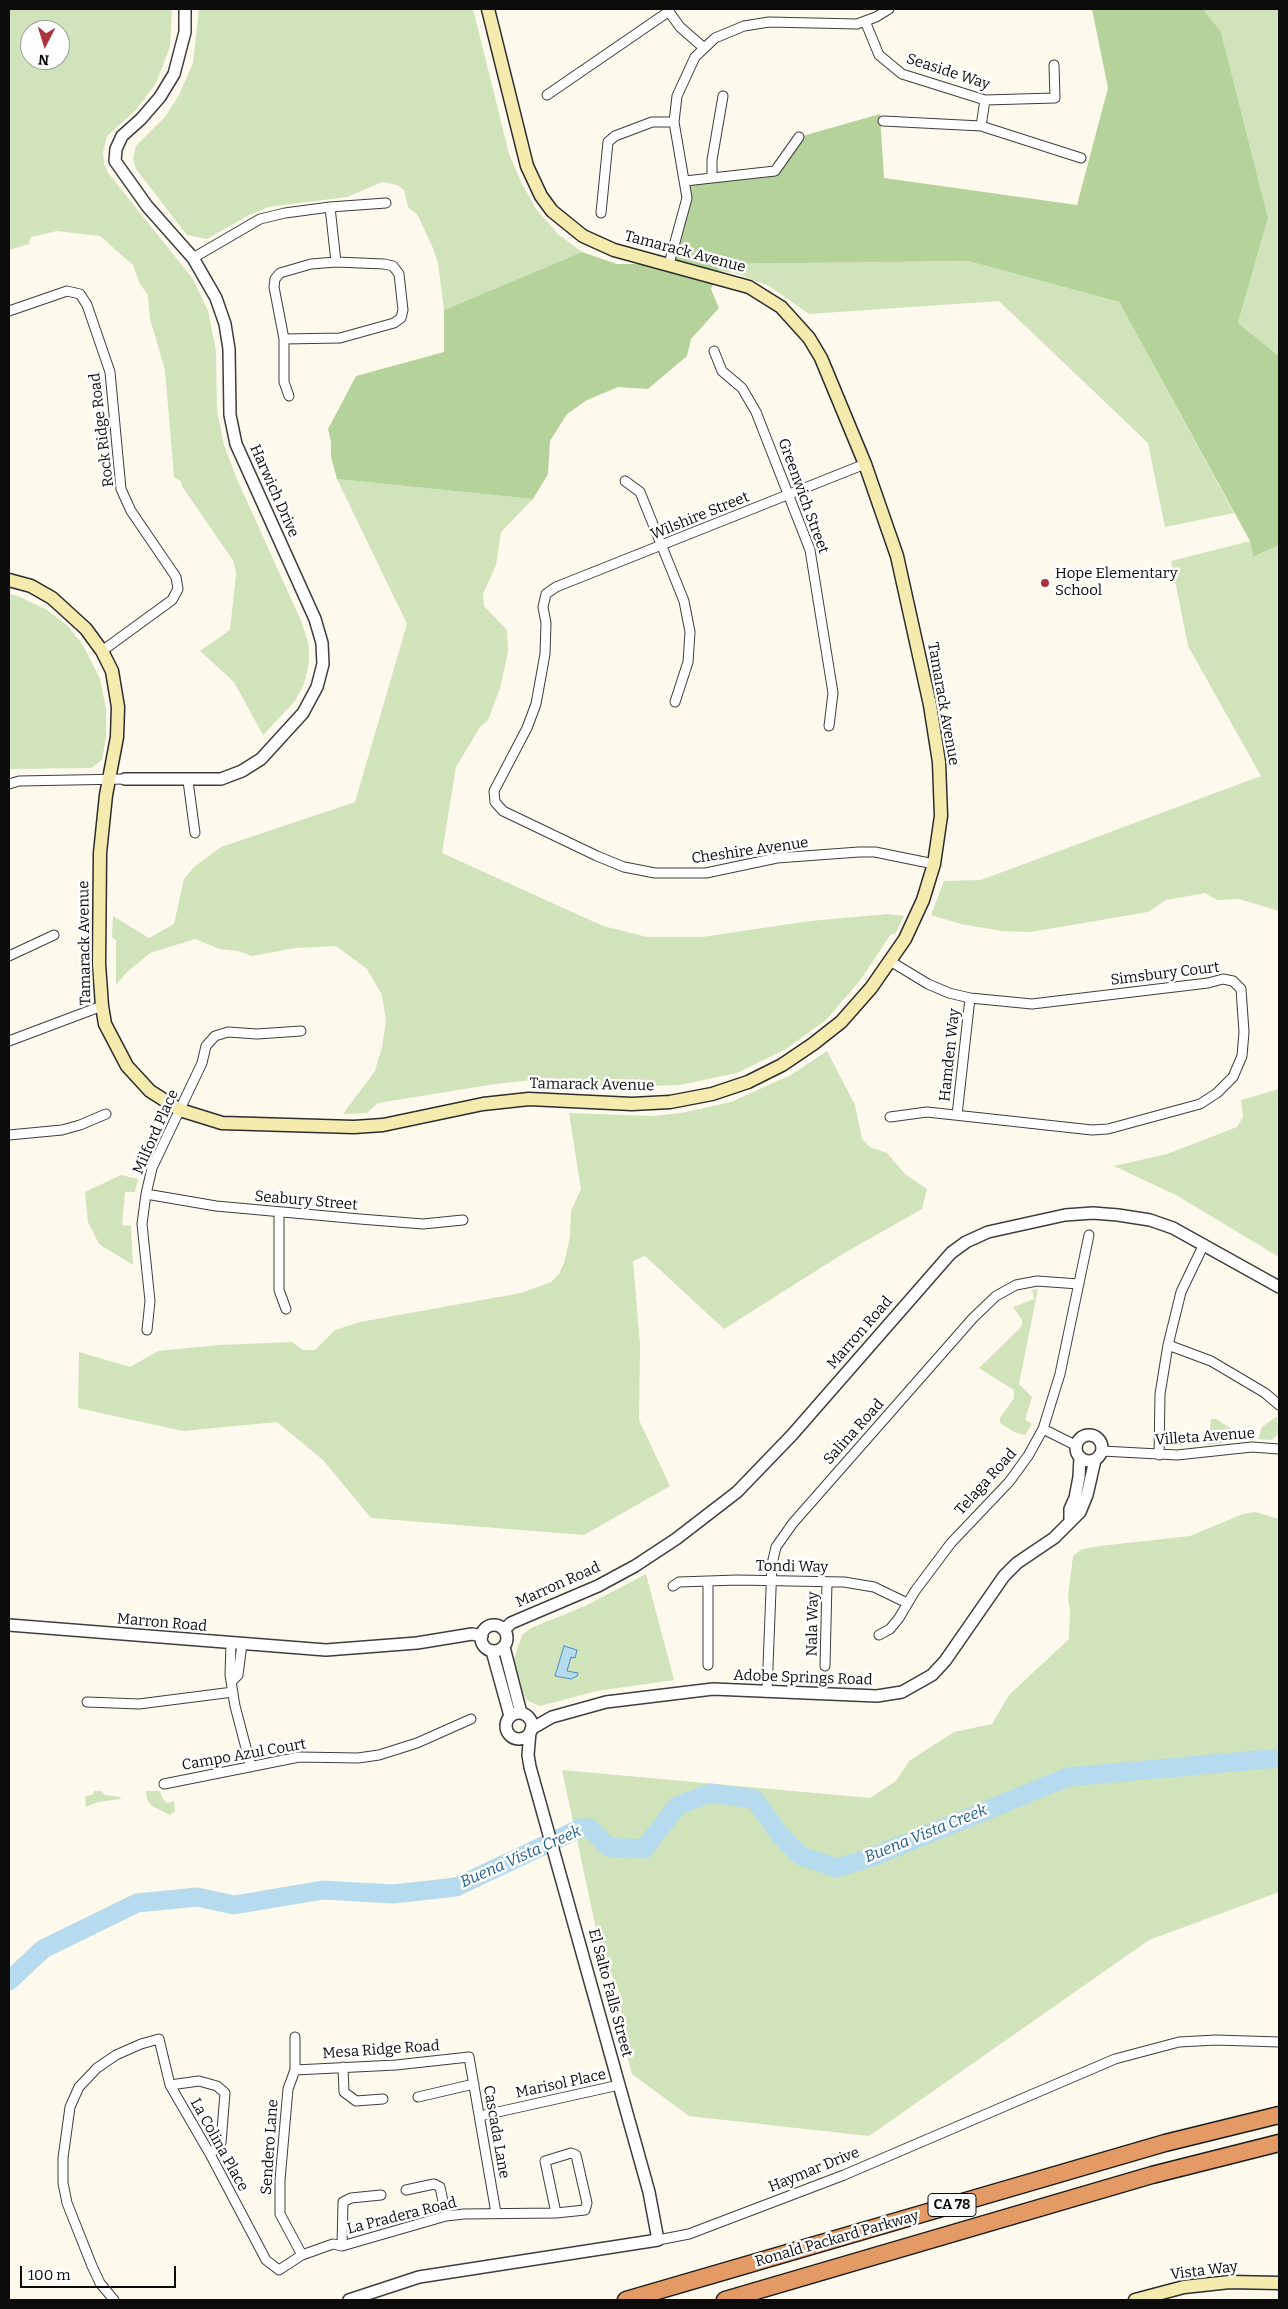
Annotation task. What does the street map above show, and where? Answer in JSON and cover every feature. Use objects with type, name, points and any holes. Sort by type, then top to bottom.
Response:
[{"type":"highway","name":"Ronald Packard Parkway","points":[[626,2300],[1165,2143],[1279,2115]]},
{"type":"highway","name":"Ronald Packard Parkway","points":[[725,2300],[1152,2175],[1279,2143]]},
{"type":"main road","name":"Tamarack Avenue","points":[[9,580],[31,586],[52,598],[86,629],[102,651],[112,671],[118,707],[117,736],[109,779],[100,853],[102,1006],[105,1024],[127,1066],[150,1091],[180,1110],[222,1124],[354,1127],[383,1125],[483,1104],[529,1099],[632,1104],[670,1102],[712,1094],[748,1082],[782,1065],[841,1022],[871,988],[905,939],[923,900],[934,864],[941,816],[939,762],[933,724],[897,556],[865,464],[821,358],[809,338],[787,313],[749,287],[614,250],[583,236],[552,211],[541,196],[527,166],[488,9]]},
{"type":"main road","name":"Vista Way","points":[[1135,2300],[1184,2287],[1202,2285],[1230,2282],[1279,2284]]},
{"type":"street","name":"Harwich Drive","points":[[9,784],[20,781],[109,779],[188,781],[221,779],[242,772],[261,759],[303,713],[317,687],[323,664],[322,642],[315,619],[236,444],[230,415],[229,349],[225,324],[216,298],[193,258],[147,206],[115,161],[116,149],[122,136],[141,119],[160,97],[174,74],[185,32],[185,9]]},
{"type":"street","points":[[668,264],[687,198],[674,122],[676,96],[685,73],[695,56],[715,38],[744,26],[769,22],[857,24],[876,17],[889,9]]},
{"type":"street","points":[[548,95],[668,11],[680,27],[704,48]]},
{"type":"street","name":"Seaside Way","points":[[865,21],[879,55],[902,74],[985,100],[1055,98],[1054,65]]},
{"type":"street","points":[[712,178],[712,160],[723,96]]},
{"type":"street","points":[[981,126],[985,100]]},
{"type":"street","points":[[883,120],[981,126],[1081,158]]},
{"type":"street","points":[[601,213],[608,142],[615,136],[652,122],[674,122]]},
{"type":"street","points":[[685,181],[775,171],[799,137]]},
{"type":"street","points":[[193,258],[260,219],[285,213],[386,202]]},
{"type":"street","points":[[330,207],[336,262]]},
{"type":"street","points":[[284,339],[340,338],[394,323],[401,318],[403,310],[399,274],[393,266],[336,262],[311,264],[280,273],[275,279],[274,287],[284,339],[284,382],[289,396]]},
{"type":"street","name":"Rock Ridge Road","points":[[9,311],[67,291],[80,294],[87,306],[110,372],[122,489],[131,511],[176,577],[178,589],[172,600],[102,651]]},
{"type":"street","name":"Greenwich Street","points":[[714,351],[722,371],[742,388],[756,412],[810,550],[815,571],[833,693],[829,726]]},
{"type":"street","name":"Wilshire Street","points":[[495,802],[494,791],[527,728],[536,704],[545,654],[546,623],[543,607],[546,594],[556,587],[865,464]]},
{"type":"street","points":[[625,481],[640,492],[684,601],[690,632],[688,662],[675,702]]},
{"type":"street","points":[[188,781],[195,833]]},
{"type":"street","name":"Cheshire Avenue","points":[[495,802],[503,811],[597,856],[624,867],[655,873],[706,873],[777,858],[859,852],[875,852],[934,864]]},
{"type":"street","points":[[9,956],[54,935]]},
{"type":"street","name":"Simsbury Court","points":[[890,961],[928,984],[949,993],[970,998],[1032,1004],[1208,983],[1223,979],[1233,981],[1241,989],[1244,1000],[1242,1056],[1233,1077],[1217,1093],[1200,1104],[1108,1129],[1092,1130],[926,1112],[890,1117]]},
{"type":"street","name":"Hamden Way","points":[[957,1115],[970,998]]},
{"type":"street","points":[[9,1041],[102,1006]]},
{"type":"street","name":"Milford Place","points":[[146,1330],[150,1301],[143,1256],[142,1224],[146,1194],[152,1168],[202,1063],[206,1046],[215,1036],[228,1032],[256,1034],[301,1032]]},
{"type":"street","points":[[9,1135],[62,1130],[106,1114]]},
{"type":"street","name":"Seabury Street","points":[[146,1194],[216,1206],[279,1213],[423,1224],[463,1220]]},
{"type":"street","points":[[279,1213],[280,1290],[286,1309]]},
{"type":"street","name":"Marron Road","points":[[504,1630],[511,1623],[598,1586],[635,1566],[676,1539],[736,1492],[792,1435],[951,1253],[966,1242],[988,1232],[1065,1215],[1093,1213],[1150,1220],[1173,1228],[1204,1244],[1279,1287]]},
{"type":"street","name":"Telaga Road","points":[[878,1635],[894,1623],[951,1543],[1009,1482],[1028,1456],[1043,1429],[1060,1374],[1089,1235]]},
{"type":"street","points":[[1159,1455],[1160,1394],[1168,1345],[1181,1292],[1204,1244]]},
{"type":"street","name":"Salina Road","points":[[767,1692],[770,1580],[776,1547],[793,1523],[967,1324],[996,1296],[1016,1286],[1038,1281],[1079,1284]]},
{"type":"street","points":[[1168,1345],[1210,1361],[1265,1393],[1279,1405]]},
{"type":"street","points":[[1043,1429],[1078,1451],[1087,1461],[1099,1455],[1100,1440],[1092,1436],[1084,1437],[1078,1451]]},
{"type":"street","name":"Villeta Avenue","points":[[1099,1455],[1196,1455],[1252,1447],[1279,1449]]},
{"type":"street","name":"Adobe Springs Road","points":[[1070,1520],[1070,1510],[1075,1498],[1079,1477],[1078,1451]]},
{"type":"street","name":"Adobe Springs Road","points":[[531,1730],[552,1717],[606,1702],[713,1688],[876,1696],[902,1692],[932,1675],[945,1661],[1004,1576],[1017,1563],[1054,1538],[1080,1512],[1099,1455]]},
{"type":"street","name":"Tondi Way","points":[[672,1586],[679,1582],[708,1581],[770,1580],[852,1583],[874,1587],[907,1603]]},
{"type":"street","points":[[708,1581],[708,1665]]},
{"type":"street","name":"Nala Way","points":[[826,1666],[827,1582]]},
{"type":"street","points":[[520,1715],[504,1647],[507,1639],[504,1630],[497,1626],[489,1627],[482,1636],[483,1644],[492,1651],[520,1715],[531,1730],[525,1737],[515,1738],[506,1730],[506,1722],[520,1715]]},
{"type":"street","name":"Marron Road","points":[[12,1627],[326,1650],[407,1644],[472,1634],[482,1636]]},
{"type":"street","points":[[236,1644],[229,1664],[232,1692],[251,1767]]},
{"type":"street","points":[[492,1651],[504,1647]]},
{"type":"street","points":[[87,1702],[139,1704],[232,1692]]},
{"type":"street","name":"Adobe Springs Road","points":[[520,1715],[552,1717]]},
{"type":"street","name":"Campo Azul Court","points":[[164,1784],[299,1757],[358,1758],[417,1743],[449,1727],[471,1719]]},
{"type":"street","name":"El Salto Falls Street","points":[[531,1730],[528,1755],[530,1767],[574,1919],[648,2192],[658,2240]]},
{"type":"street","name":"El Salto Falls Street","points":[[515,1738],[528,1755]]},
{"type":"street","name":"Sendero Lane","points":[[295,2037],[295,2070],[288,2089],[280,2180],[280,2214],[302,2255]]},
{"type":"street","name":"La Colina Place","points":[[114,2300],[96,2274],[67,2204],[63,2175],[70,2107],[79,2087],[97,2068],[116,2055],[141,2044],[159,2039],[170,2085],[210,2154],[266,2260]]},
{"type":"street","name":"Haymar Drive","points":[[350,2300],[419,2277],[689,2234],[844,2175],[1115,2059],[1179,2042],[1216,2040],[1279,2042]]},
{"type":"street","name":"Mesa Ridge Road","points":[[295,2070],[343,2066],[396,2065],[469,2057]]},
{"type":"street","name":"Cascada Lane","points":[[469,2057],[496,2213]]},
{"type":"street","points":[[343,2066],[344,2092],[356,2101],[383,2099]]},
{"type":"street","points":[[170,2085],[199,2080],[217,2086],[225,2093],[221,2143],[210,2154]]},
{"type":"street","points":[[418,2097],[474,2084]]},
{"type":"street","name":"Marisol Place","points":[[480,2116],[619,2085]]},
{"type":"street","name":"La Pradera Road","points":[[266,2260],[279,2270],[302,2255],[333,2244],[342,2246],[446,2216],[496,2213],[556,2213],[585,2210],[587,2203],[576,2156],[571,2153],[549,2158],[545,2161],[556,2213]]},
{"type":"street","points":[[406,2190],[434,2184],[440,2187],[446,2216]]},
{"type":"street","points":[[342,2246],[343,2202],[351,2198],[381,2196]]},
{"type":"green space","points":[[9,9],[172,9],[170,47],[156,83],[136,110],[107,136],[103,152],[104,164],[109,174],[193,279],[208,311],[216,351],[217,411],[224,445],[236,477],[302,623],[309,646],[309,662],[304,684],[295,701],[263,735],[234,682],[200,651],[230,630],[236,574],[234,562],[182,486],[181,481],[174,477],[165,370],[150,319],[148,295],[140,284],[133,265],[100,236],[57,231],[31,237],[29,244],[9,250]]},
{"type":"green space","points":[[199,9],[473,9],[509,154],[521,182],[536,209],[558,234],[582,252],[444,310],[438,263],[433,248],[417,214],[408,207],[404,190],[397,185],[382,182],[347,197],[268,207],[247,216],[207,239],[187,235],[136,169],[133,158],[136,146],[165,117],[179,95],[193,63]]},
{"type":"green space","points":[[1092,9],[1203,9],[1221,32],[1268,218],[1238,323],[1279,356],[1279,545],[1253,557],[1250,541],[1119,302],[968,261],[721,264],[711,289],[719,308],[691,339],[687,356],[648,389],[618,387],[587,400],[567,414],[550,441],[548,474],[533,499],[337,479],[331,457],[331,442],[328,429],[356,376],[444,352],[444,310],[582,252],[617,264],[668,264],[687,198],[685,181],[775,171],[799,137],[880,114],[884,178],[1077,205],[1108,88]]},
{"type":"green space","points":[[1203,9],[1279,9],[1279,356],[1238,323],[1268,218],[1221,32]]},
{"type":"green space","points":[[968,261],[1119,302],[1234,513],[1165,527],[1148,443],[999,301],[809,314],[769,286],[735,273],[718,271],[721,264]]},
{"type":"green space","points":[[337,479],[533,499],[501,532],[496,565],[483,594],[484,606],[507,630],[508,652],[500,688],[488,720],[480,727],[456,767],[442,853],[603,926],[647,937],[702,937],[810,921],[888,914],[904,916],[895,934],[891,934],[861,979],[826,1020],[786,1049],[737,1073],[680,1085],[620,1087],[532,1080],[495,1084],[378,1103],[367,1113],[343,1114],[375,1071],[382,1047],[386,1021],[382,995],[367,969],[336,946],[295,948],[252,956],[238,951],[220,949],[195,939],[150,953],[126,973],[116,985],[116,940],[112,937],[113,916],[149,938],[174,924],[184,879],[194,867],[221,847],[355,802],[407,624]]},
{"type":"green space","points":[[1250,541],[1253,557],[1279,545],[1279,911],[1239,899],[1217,900],[1205,893],[1166,900],[1148,912],[1030,932],[1002,931],[961,924],[931,915],[944,881],[981,880],[1261,776],[1188,646],[1171,561]]},
{"type":"green space","points":[[9,594],[18,596],[47,610],[67,625],[83,645],[100,679],[106,709],[106,737],[102,760],[91,768],[9,769]]},
{"type":"green space","points":[[827,1051],[855,1105],[862,1139],[870,1147],[887,1153],[905,1174],[927,1189],[922,1209],[841,1255],[724,1329],[645,1256],[633,1261],[640,1345],[639,1420],[670,1486],[584,1535],[371,1518],[323,1460],[277,1422],[183,1431],[78,1408],[79,1352],[130,1367],[158,1351],[220,1345],[292,1342],[303,1350],[315,1350],[335,1330],[360,1322],[521,1293],[551,1282],[559,1274],[564,1263],[570,1237],[571,1211],[581,1189],[569,1113],[652,1116],[681,1113],[731,1102],[791,1075]]},
{"type":"green space","points":[[1279,1089],[1279,1257],[1176,1195],[1114,1166],[1167,1154],[1237,1127],[1243,1117],[1241,1100]]},
{"type":"green space","points":[[121,1175],[138,1179],[135,1192],[125,1192],[122,1225],[131,1226],[133,1265],[99,1244],[88,1222],[85,1192]]},
{"type":"green space","points":[[1038,1289],[1019,1384],[1032,1397],[1025,1420],[1031,1423],[1031,1426],[1025,1435],[1014,1432],[1000,1423],[1000,1418],[1014,1398],[1014,1390],[979,1368],[1022,1326],[1022,1320],[1013,1307],[1034,1299],[1032,1290]]},
{"type":"green space","points":[[1277,1416],[1279,1433],[1272,1440],[1258,1439],[1262,1427]]},
{"type":"green space","points":[[1211,1419],[1216,1419],[1247,1439],[1208,1445]]},
{"type":"green space","points":[[1255,1512],[1279,1519],[1279,1892],[1149,1940],[869,2136],[689,2116],[632,2074],[618,2023],[622,1999],[600,1947],[562,1770],[870,1798],[896,1781],[909,1761],[954,1732],[992,1724],[1009,1695],[1069,1639],[1070,1610],[1068,1597],[1073,1556],[1082,1549],[1190,1536],[1243,1514]]},
{"type":"green space","points":[[646,1574],[674,1680],[597,1691],[540,1706],[528,1701],[524,1696],[514,1659],[522,1635],[531,1628],[585,1606]]},
{"type":"green space","points":[[94,1791],[101,1791],[105,1795],[120,1797],[121,1799],[98,1802],[86,1807],[85,1797],[93,1794]]},
{"type":"green space","points":[[146,1791],[160,1791],[162,1798],[167,1803],[174,1801],[175,1811],[170,1815],[152,1806],[147,1800]]},
{"type":"water","points":[[564,1646],[577,1650],[575,1658],[571,1657],[567,1671],[578,1673],[577,1676],[571,1679],[555,1676]]},
{"type":"waterway","name":"Buena Vista Creek","points":[[9,1981],[43,1949],[137,1903],[197,1897],[234,1905],[323,1890],[393,1894],[456,1887],[581,1828],[590,1828],[608,1847],[644,1849],[677,1806],[710,1793],[754,1799],[781,1836],[801,1856],[837,1868],[872,1857],[1068,1777],[1279,1758]]},
{"type":"place","name":"Hope Elementary School","points":[[1045,583]]}]
